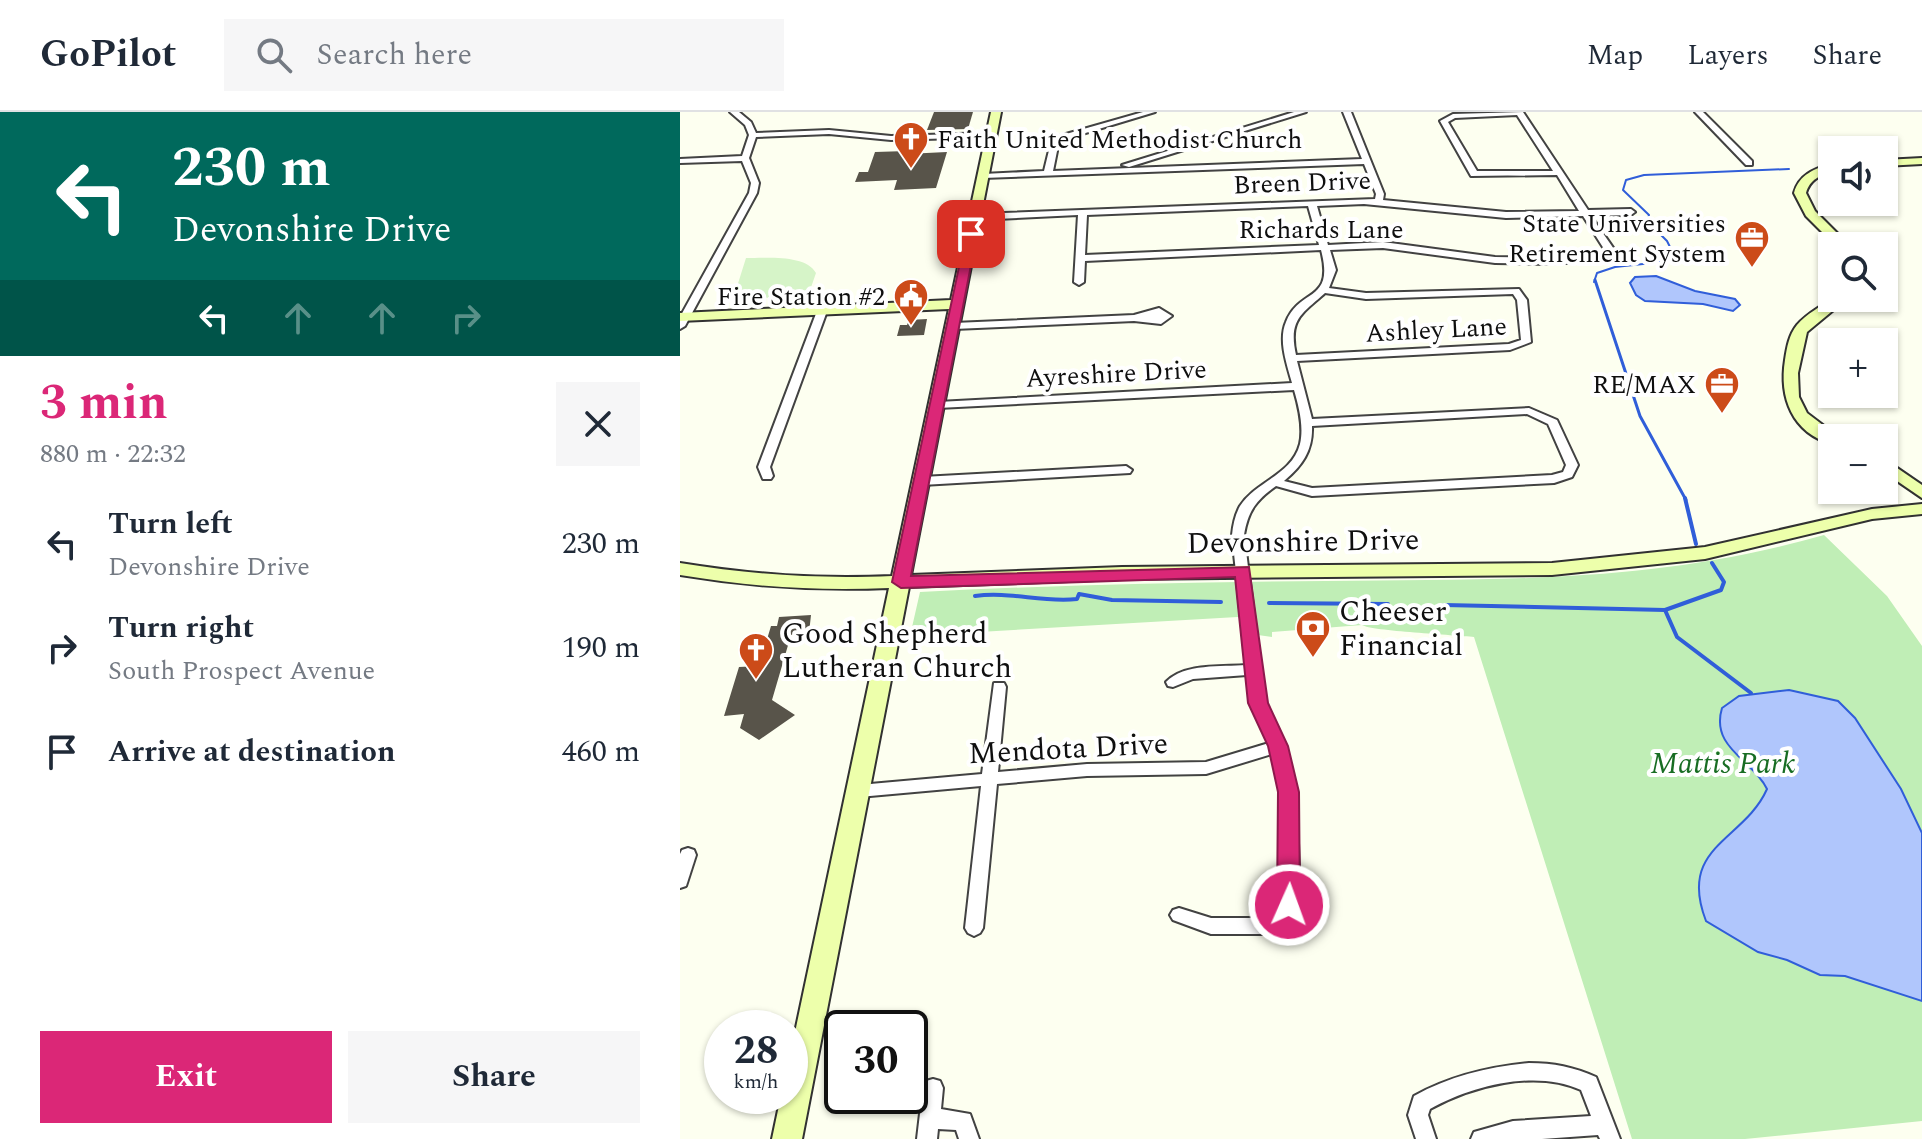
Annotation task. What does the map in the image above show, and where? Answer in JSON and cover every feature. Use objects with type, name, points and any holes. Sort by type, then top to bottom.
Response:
[{"type":"street","points":[[682,320],[753,193],[755,183],[745,158],[753,135],[748,124],[734,112]]},
{"type":"street","points":[[787,1139],[996,112]]},
{"type":"street","points":[[1048,173],[1055,140],[1151,112]]},
{"type":"street","points":[[1106,171],[1302,112]]},
{"type":"street","points":[[1347,112],[1380,194],[1379,201]]},
{"type":"street","points":[[1558,173],[1474,174],[1444,121],[1453,116],[1519,112],[1586,214]]},
{"type":"street","points":[[1699,112],[1749,163]]},
{"type":"street","points":[[753,135],[829,132],[891,138],[991,135]]},
{"type":"street","points":[[680,161],[745,158]]},
{"type":"street","points":[[983,176],[1366,161]]},
{"type":"street","points":[[1898,162],[1922,161]]},
{"type":"street","points":[[1818,172],[1808,176],[1800,185],[1798,194],[1802,204],[1829,232]]},
{"type":"street","name":"Breen Drive","points":[[975,217],[1379,201],[1506,215],[1631,212]]},
{"type":"street","points":[[1179,915],[1211,926],[1263,926],[1284,913],[1291,894],[1288,792],[1278,746],[1258,703],[1238,520],[1251,498],[1296,464],[1305,451],[1308,436],[1288,333],[1299,310],[1325,290],[1331,274],[1312,203]]},
{"type":"street","points":[[1079,282],[1083,213]]},
{"type":"street","name":"Richards Lane","points":[[1080,258],[1383,245],[1524,261],[1609,257],[1611,252],[1586,214]]},
{"type":"street","name":"Ashley Lane","points":[[1292,358],[1510,347],[1524,346],[1526,342],[1522,300],[1516,291],[1366,296],[1325,290]]},
{"type":"street","points":[[682,320],[958,304]]},
{"type":"street","points":[[767,476],[764,467],[822,311]]},
{"type":"street","points":[[1818,429],[1802,418],[1792,404],[1787,384],[1800,332],[1824,312]]},
{"type":"street","points":[[954,326],[1134,318]]},
{"type":"street","name":"Ayreshire Drive","points":[[938,405],[1298,386]]},
{"type":"street","points":[[1273,482],[1312,492],[1564,476],[1571,470],[1570,459],[1553,422],[1537,413],[1306,423]]},
{"type":"street","points":[[922,481],[1126,470]]},
{"type":"street","points":[[1898,475],[1922,493]]},
{"type":"street","name":"Devonshire Drive","points":[[680,569],[782,584],[1243,571],[1594,567],[1714,552],[1872,514],[1922,509]]},
{"type":"street","points":[[1173,682],[1191,674],[1254,670]]},
{"type":"street","points":[[974,928],[999,687]]},
{"type":"street","name":"Mendota Drive","points":[[859,791],[1087,770],[1195,769],[1278,746]]},
{"type":"street","points":[[680,881],[688,855]]},
{"type":"street","points":[[1426,1139],[1418,1115],[1421,1103],[1434,1095],[1509,1075],[1562,1071],[1577,1075],[1589,1084],[1606,1132],[1513,1131],[1481,1139]]},
{"type":"street","points":[[933,1088],[929,1129],[963,1121],[969,1139]]},
{"type":"green space","points":[[746,258],[784,258],[811,267],[816,273],[808,296],[769,298],[735,293]]},
{"type":"green space","name":"Mattis Park","points":[[1824,535],[1887,596],[1922,646],[1922,1121],[1745,1139],[1632,1139],[1474,637],[1362,625],[1272,632],[1272,637],[1258,635],[1255,616],[910,636],[920,592],[1123,584],[1576,576],[1699,563]]},
{"type":"water","points":[[1656,276],[1695,291],[1735,299],[1740,305],[1733,311],[1703,304],[1645,301],[1636,295],[1630,283],[1635,277]]},
{"type":"water","points":[[1789,690],[1838,701],[1855,718],[1901,789],[1922,833],[1922,1001],[1845,976],[1820,975],[1787,960],[1758,952],[1706,921],[1699,896],[1700,876],[1706,860],[1757,807],[1767,789],[1727,744],[1720,722],[1722,708],[1739,696]]},
{"type":"building","points":[[934,112],[973,112],[968,129],[927,130]]},
{"type":"building","name":"Faith United Methodist Church","points":[[907,151],[906,154],[947,152],[936,188],[894,190],[897,180],[855,182],[859,172],[868,172],[875,152]]},
{"type":"building","name":"Fire Station #2","points":[[927,319],[924,335],[897,336],[900,325],[907,325],[909,320]]},
{"type":"building","name":"Good Shepherd Lutheran Church","points":[[811,615],[809,633],[791,635],[772,700],[795,715],[759,740],[740,728],[744,714],[724,716],[739,667],[759,666],[771,626],[777,626],[779,617]]},
{"type":"waterway","points":[[1676,259],[1667,241],[1647,221],[1649,215],[1623,190],[1626,180],[1644,175],[1789,169]]},
{"type":"waterway","points":[[1594,282],[1597,273],[1615,267],[1671,261]]},
{"type":"waterway","points":[[1595,280],[1640,416],[1685,498]]},
{"type":"waterway","points":[[1685,498],[1696,544]]},
{"type":"waterway","points":[[1665,610],[1721,590],[1724,582],[1712,563]]},
{"type":"waterway","points":[[975,596],[1064,600],[1077,599],[1079,594],[1112,600],[1221,602]]},
{"type":"waterway","points":[[1269,603],[1388,604]]},
{"type":"waterway","points":[[1444,605],[1665,610]]},
{"type":"waterway","points":[[1665,610],[1677,637],[1751,693]]},
{"type":"place","name":"Faith United Methodist Church","points":[[911,170]]},
{"type":"place","name":"State Universities Retirement System","points":[[1752,269]]},
{"type":"place","name":"Fire Station #2","points":[[911,327]]},
{"type":"place","name":"RE/MAX","points":[[1722,415]]},
{"type":"place","name":"Cheeser Financial","points":[[1313,659]]},
{"type":"place","name":"Good Shepherd Lutheran Church","points":[[756,681]]},
{"type":"route","points":[[971,234],[901,582],[1243,571],[1258,703],[1278,746],[1288,792],[1289,905]]}]
